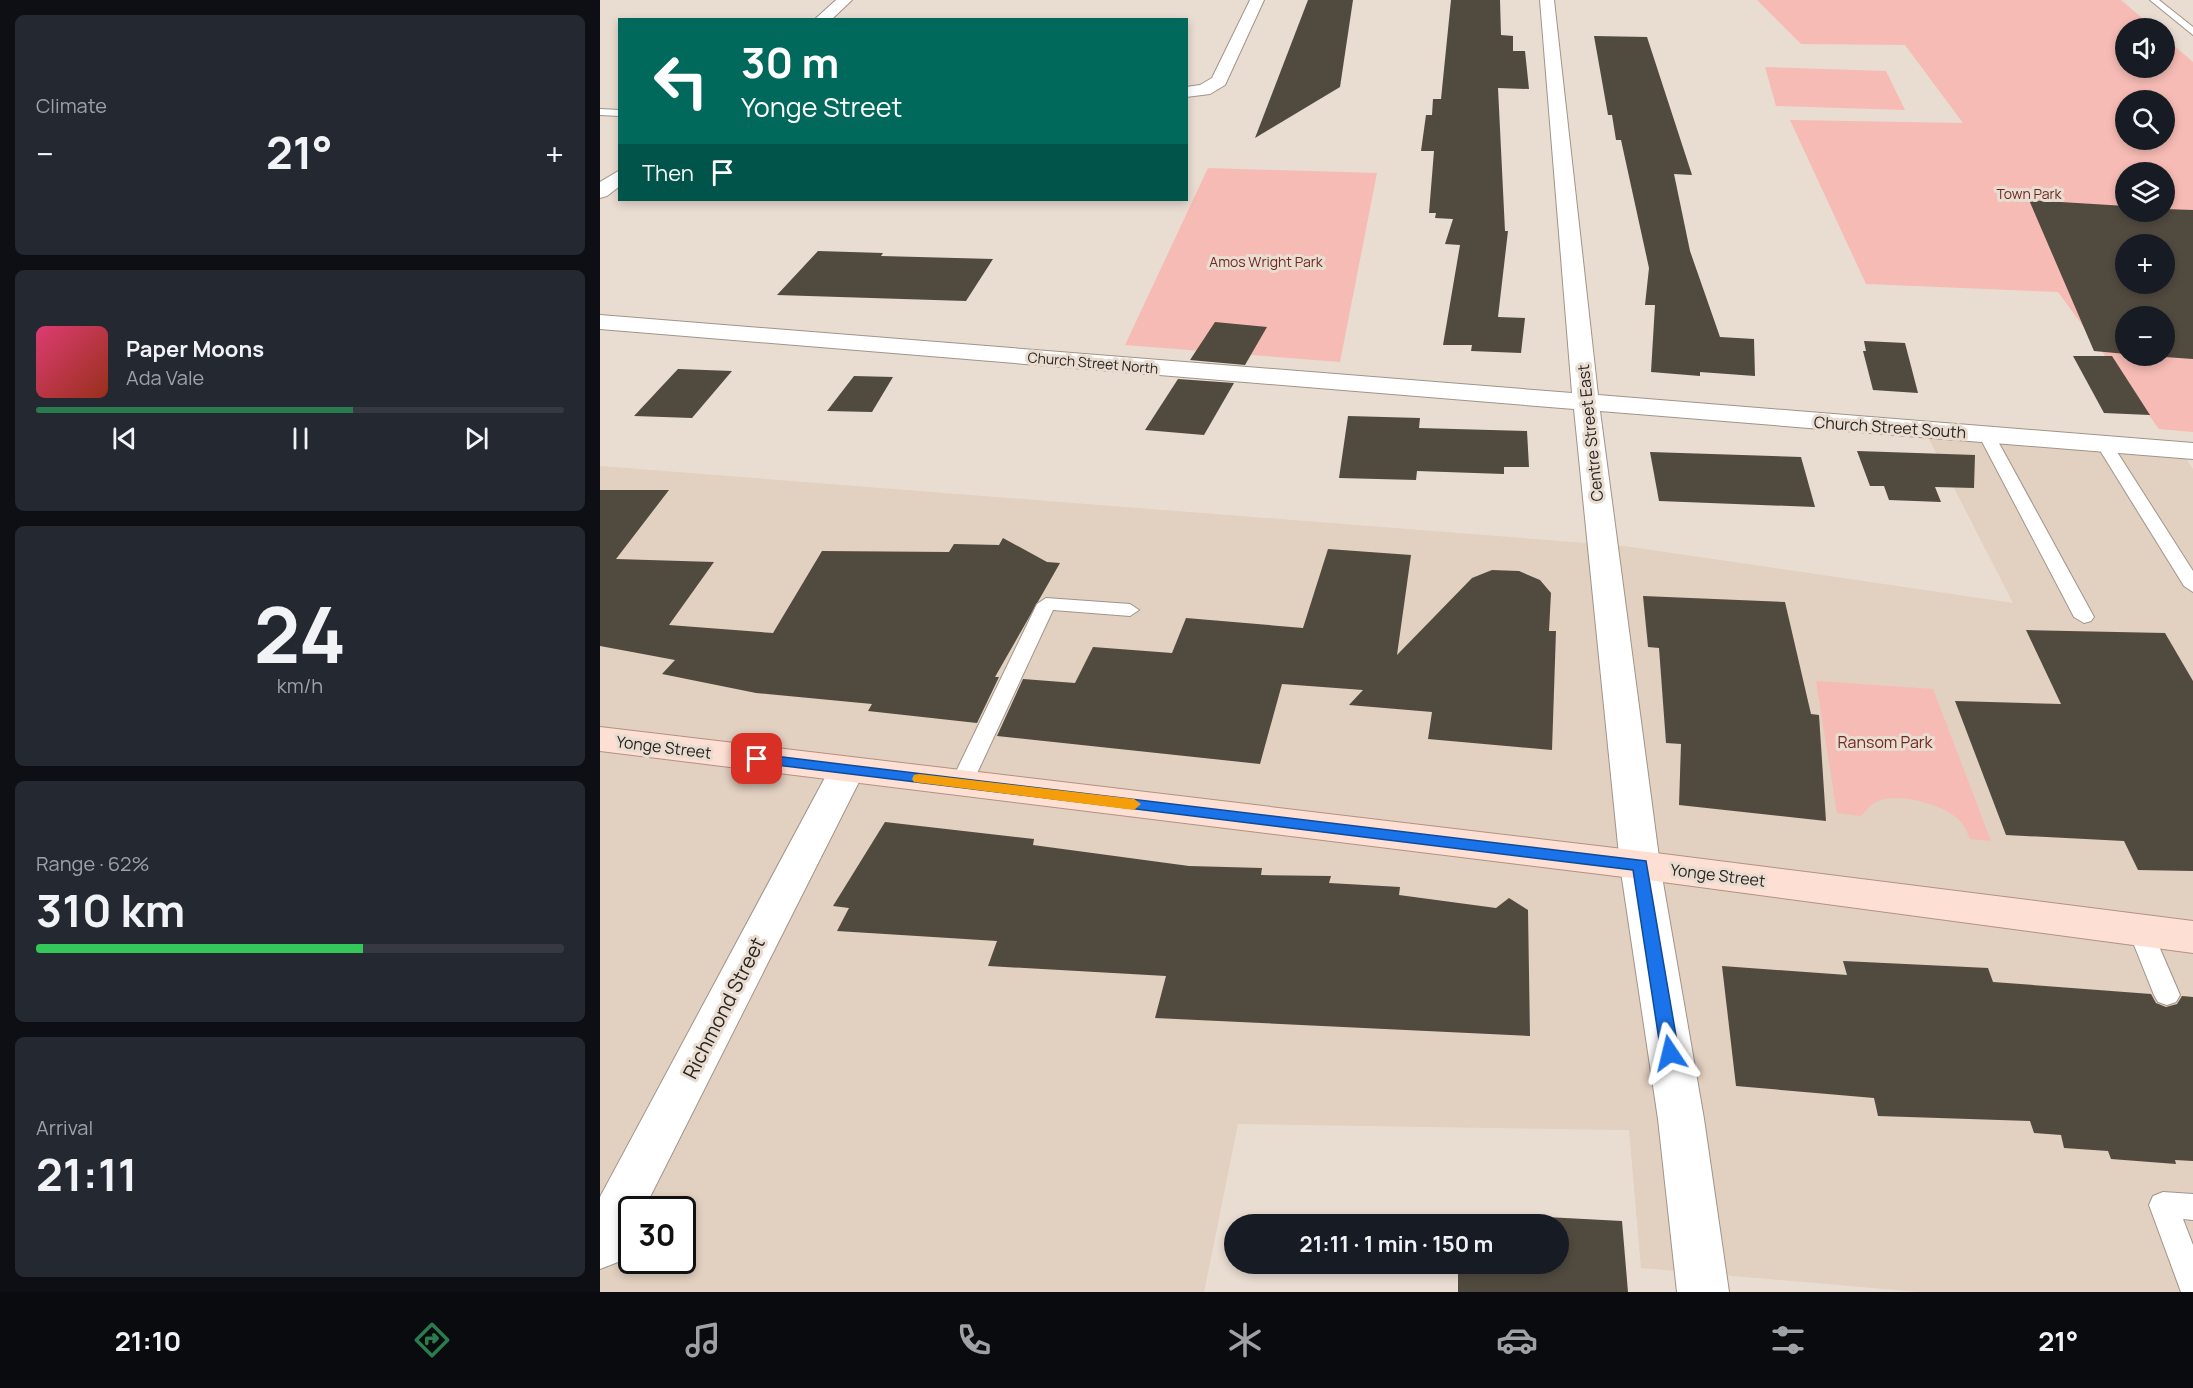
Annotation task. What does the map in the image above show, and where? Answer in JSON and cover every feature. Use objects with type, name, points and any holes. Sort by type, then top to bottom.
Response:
[{"type":"main road","name":"Yonge Street","points":[[600,739],[1640,865],[2140,930],[2191,942]]},
{"type":"street","points":[[823,18],[845,0]]},
{"type":"street","points":[[1199,95],[1218,81],[1257,0]]},
{"type":"street","name":"Centre Street East","points":[[1547,0],[1586,403],[1640,865],[1681,1119],[1703,1292]]},
{"type":"street","points":[[600,192],[618,178]]},
{"type":"street","name":"Church Street North","points":[[600,322],[1586,403]]},
{"type":"street","name":"Church Street South","points":[[1586,403],[2193,451]]},
{"type":"street","name":"Richmond Street","points":[[600,1246],[613,1192],[847,770]]},
{"type":"lane","points":[[2154,0],[2193,32]]},
{"type":"lane","points":[[600,112],[618,113]]},
{"type":"lane","points":[[1986,434],[2084,617]]},
{"type":"lane","points":[[2104,444],[2193,586]]},
{"type":"lane","points":[[961,784],[1046,604],[1130,610]]},
{"type":"lane","points":[[2140,930],[2167,995]]},
{"type":"lane","points":[[2193,1207],[2163,1205],[2193,1284]]},
{"type":"shaded area","points":[[1927,435],[2184,455],[2193,469],[2193,1292],[1919,1292],[1641,1268],[1629,1130],[1238,1124],[1204,1292],[600,1292],[600,466],[1624,546],[2013,603]]},
{"type":"green space","name":"Town Park","points":[[1757,0],[2121,0],[2142,18],[2115,18],[2115,78],[2175,78],[2175,47],[2193,62],[2193,432],[2159,429],[2058,292],[1866,284],[1790,120],[1963,123],[1905,45],[1801,44]]},
{"type":"green space","points":[[1765,67],[1886,71],[1905,110],[1776,106]]},
{"type":"green space","name":"Amos Wright Park","points":[[1208,168],[1377,173],[1340,362],[1125,345]]},
{"type":"green space","name":"Ransom Park","points":[[1816,681],[1933,689],[1991,841],[1970,839],[1963,825],[1946,811],[1910,799],[1878,801],[1861,816],[1837,813]]},
{"type":"building","points":[[1308,0],[1353,0],[1340,87],[1255,138]]},
{"type":"building","points":[[1451,0],[1500,0],[1501,35],[1513,36],[1513,51],[1525,51],[1529,89],[1498,88],[1505,231],[1508,231],[1498,317],[1525,318],[1521,353],[1471,351],[1472,345],[1443,345],[1460,245],[1445,244],[1453,219],[1435,218],[1436,213],[1429,213],[1434,151],[1421,151],[1426,115],[1432,115],[1433,99],[1441,99]]},
{"type":"building","points":[[1594,36],[1647,37],[1692,175],[1674,174],[1690,251],[1720,337],[1754,339],[1755,376],[1700,372],[1700,376],[1651,372],[1655,305],[1645,305],[1649,268],[1621,140],[1616,140],[1612,115],[1608,115]]},
{"type":"building","points":[[2029,200],[2115,205],[2115,222],[2175,222],[2175,209],[2193,210],[2193,359],[2175,358],[2175,306],[2115,306],[2115,353],[2094,351]]},
{"type":"building","points":[[818,251],[883,253],[881,256],[993,259],[966,301],[777,295]]},
{"type":"building","points":[[1215,322],[1267,327],[1245,365],[1190,360]]},
{"type":"building","points":[[1864,341],[1905,343],[1918,393],[1873,390],[1863,351],[1866,351]]},
{"type":"building","points":[[2073,356],[2112,356],[2115,366],[2118,366],[2150,415],[2104,413]]},
{"type":"building","points":[[678,369],[732,371],[692,418],[634,416]]},
{"type":"building","points":[[854,376],[893,377],[872,412],[827,411]]},
{"type":"building","points":[[1178,379],[1234,383],[1204,435],[1145,430]]},
{"type":"building","points":[[1348,416],[1420,418],[1419,428],[1527,431],[1529,467],[1504,467],[1504,474],[1417,471],[1416,480],[1339,478]]},
{"type":"building","points":[[1857,451],[1975,455],[1974,488],[1935,487],[1941,502],[1889,500],[1884,486],[1870,486]]},
{"type":"building","points":[[1650,452],[1801,457],[1815,507],[1659,501]]},
{"type":"building","points":[[600,490],[669,490],[616,559],[714,562],[669,625],[773,633],[822,551],[949,552],[954,544],[999,545],[1003,538],[1047,562],[1060,563],[995,677],[999,677],[977,723],[868,711],[872,704],[756,693],[662,674],[675,660],[600,646]]},
{"type":"building","points":[[1328,549],[1411,555],[1397,655],[1472,578],[1492,570],[1519,571],[1540,580],[1551,593],[1549,631],[1556,631],[1552,750],[1428,739],[1432,712],[1349,705],[1363,690],[1282,684],[1260,764],[997,736],[1023,679],[1075,683],[1093,647],[1172,653],[1186,618],[1303,628]]},
{"type":"building","points":[[1643,596],[1785,602],[1811,714],[1819,715],[1826,821],[1679,805],[1681,744],[1666,743],[1659,648],[1648,647]]},
{"type":"building","points":[[2026,630],[2165,633],[2193,681],[2193,871],[2138,870],[2124,841],[2006,835],[1955,701],[2061,704]]},
{"type":"building","points":[[885,822],[1034,839],[1033,845],[1189,866],[1262,868],[1261,875],[1331,876],[1329,883],[1400,887],[1399,895],[1496,908],[1509,898],[1528,910],[1530,1036],[1155,1018],[1166,976],[988,966],[997,941],[837,931],[849,908],[833,906]]},
{"type":"building","points":[[1843,961],[1988,968],[1993,982],[2151,994],[2156,1003],[2166,1007],[2177,1004],[2182,996],[2193,997],[2193,1161],[2175,1160],[2176,1164],[2111,1159],[2108,1151],[2064,1148],[2061,1135],[2034,1133],[2030,1121],[1878,1116],[1874,1098],[1736,1086],[1722,966],[1847,975]]},
{"type":"building","points":[[1569,1218],[1622,1221],[1628,1292],[1458,1292],[1458,1274],[1569,1274]]},
{"type":"slow traffic","points":[[919,779],[1134,804]]},
{"type":"route","points":[[757,759],[1640,865],[1647,922],[1670,1053]]}]
